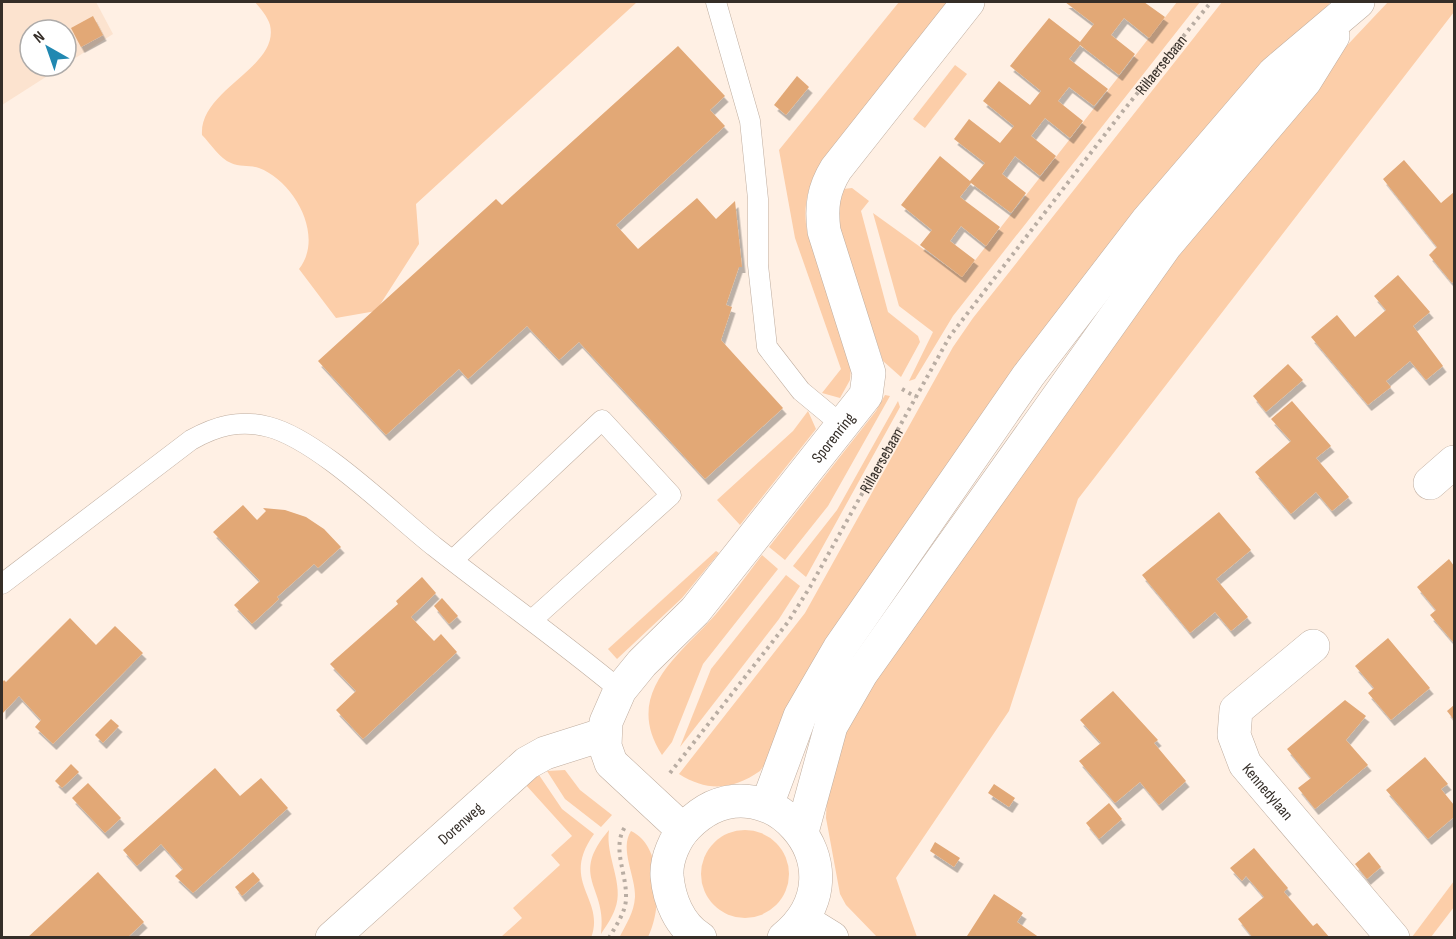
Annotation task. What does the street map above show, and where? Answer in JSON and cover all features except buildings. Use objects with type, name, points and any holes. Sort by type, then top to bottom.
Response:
[{"type":"street","name":"Sporenring","points":[[682,830],[611,763],[605,746],[606,722],[620,690],[642,663],[695,611],[866,395],[869,373],[824,231],[821,208],[826,186],[836,169],[968,2]]},
{"type":"street","points":[[767,805],[800,716],[839,649],[1028,376],[1147,221],[1274,74],[1355,4]]},
{"type":"street","points":[[802,832],[831,726],[861,674],[1166,245],[1305,81],[1355,4]]},
{"type":"street","points":[[1430,483],[1455,462]]},
{"type":"street","name":"Kennedylaan","points":[[1313,646],[1236,710],[1234,735],[1245,764],[1394,938]]},
{"type":"street","name":"Dorenweg","points":[[332,938],[527,763],[545,753],[605,734]]},
{"type":"street","points":[[681,930],[669,895],[667,872],[672,850],[682,830],[704,812],[730,802],[748,802],[767,805],[786,816],[802,832],[813,852],[816,876],[813,898],[793,929],[832,938]]},
{"type":"lane","points":[[716,2],[750,121],[758,199],[758,265],[767,347],[801,391],[842,425]]},
{"type":"lane","points":[[453,560],[602,420],[671,495],[532,620]]},
{"type":"lane","points":[[2,584],[190,440],[217,426],[245,423],[270,427],[295,438],[329,460],[620,690]]},
{"type":"path","name":"Rillaersebaan","points":[[609,938],[623,912],[626,900],[625,877],[618,847],[620,834],[788,621],[821,568],[950,336],[1122,111],[1211,2]]},
{"type":"shaded area","points":[[2,2],[96,2],[113,34],[78,56],[78,18],[18,18],[18,78],[44,78],[2,105]]},
{"type":"shaded area","points":[[255,2],[637,2],[416,204],[419,244],[376,311],[336,318],[299,269],[306,256],[309,241],[302,211],[294,197],[272,175],[259,168],[227,161],[202,135],[204,119],[213,104],[252,67],[263,54],[270,40],[269,22]]},
{"type":"shaded area","points":[[899,2],[948,2],[818,168],[807,199],[805,215],[807,231],[851,367],[850,380],[840,398],[822,393],[841,369],[795,238],[779,150]]},
{"type":"shaded area","points":[[1177,2],[1200,2],[953,316],[915,379],[909,381],[933,332],[899,306],[873,213],[962,277]]},
{"type":"shaded area","points":[[1222,2],[1331,2],[1285,49],[760,771],[740,782],[720,786],[700,784],[679,774],[805,613],[953,347],[973,318]]},
{"type":"shaded area","points":[[1388,2],[1454,2],[1454,12],[1078,499],[1009,711],[896,878],[917,937],[878,938],[846,905],[840,894],[826,818],[827,794],[849,716],[1130,311],[1337,56]]},
{"type":"shaded area","points":[[955,65],[967,74],[925,128],[913,119]]},
{"type":"shaded area","points":[[852,188],[869,201],[861,211],[888,312],[918,336],[920,342],[901,377],[883,361],[842,236],[838,218],[839,201],[843,189]]},
{"type":"shaded area","points":[[885,395],[890,396],[828,506],[785,560],[769,547],[876,411]]},
{"type":"shaded area","points":[[898,401],[900,407],[806,577],[793,566],[837,510]]},
{"type":"shaded area","points":[[808,411],[816,429],[740,525],[717,500],[793,431]]},
{"type":"shaded area","points":[[716,551],[719,553],[682,598],[617,659],[608,649]]},
{"type":"shaded area","points":[[762,555],[778,569],[703,664],[672,742],[662,755],[651,733],[648,713],[652,694],[660,677],[716,614]]},
{"type":"shaded area","points":[[786,575],[800,586],[779,619],[680,747],[711,669]]},
{"type":"shaded area","points":[[565,770],[580,790],[612,815],[601,827],[565,799],[547,771]]},
{"type":"shaded area","points":[[539,775],[562,809],[594,834],[584,851],[581,865],[582,878],[593,912],[594,924],[591,938],[501,937],[522,918],[513,908],[560,865],[551,855],[572,836],[525,784]]},
{"type":"shaded area","points":[[609,830],[610,850],[618,890],[615,909],[601,934],[602,918],[590,871],[591,860],[597,846]]},
{"type":"shaded area","points":[[745,830],[762,834],[776,843],[785,857],[789,874],[785,891],[776,905],[762,914],[745,918],[728,914],[714,905],[705,891],[701,874],[705,857],[714,843],[728,834]]},
{"type":"shaded area","points":[[631,831],[642,839],[650,850],[655,864],[656,912],[648,937],[619,938],[631,913],[635,897],[627,855],[628,838]]},
{"type":"shaded area","points":[[1454,881],[1454,907],[1431,937],[1412,937]]}]
